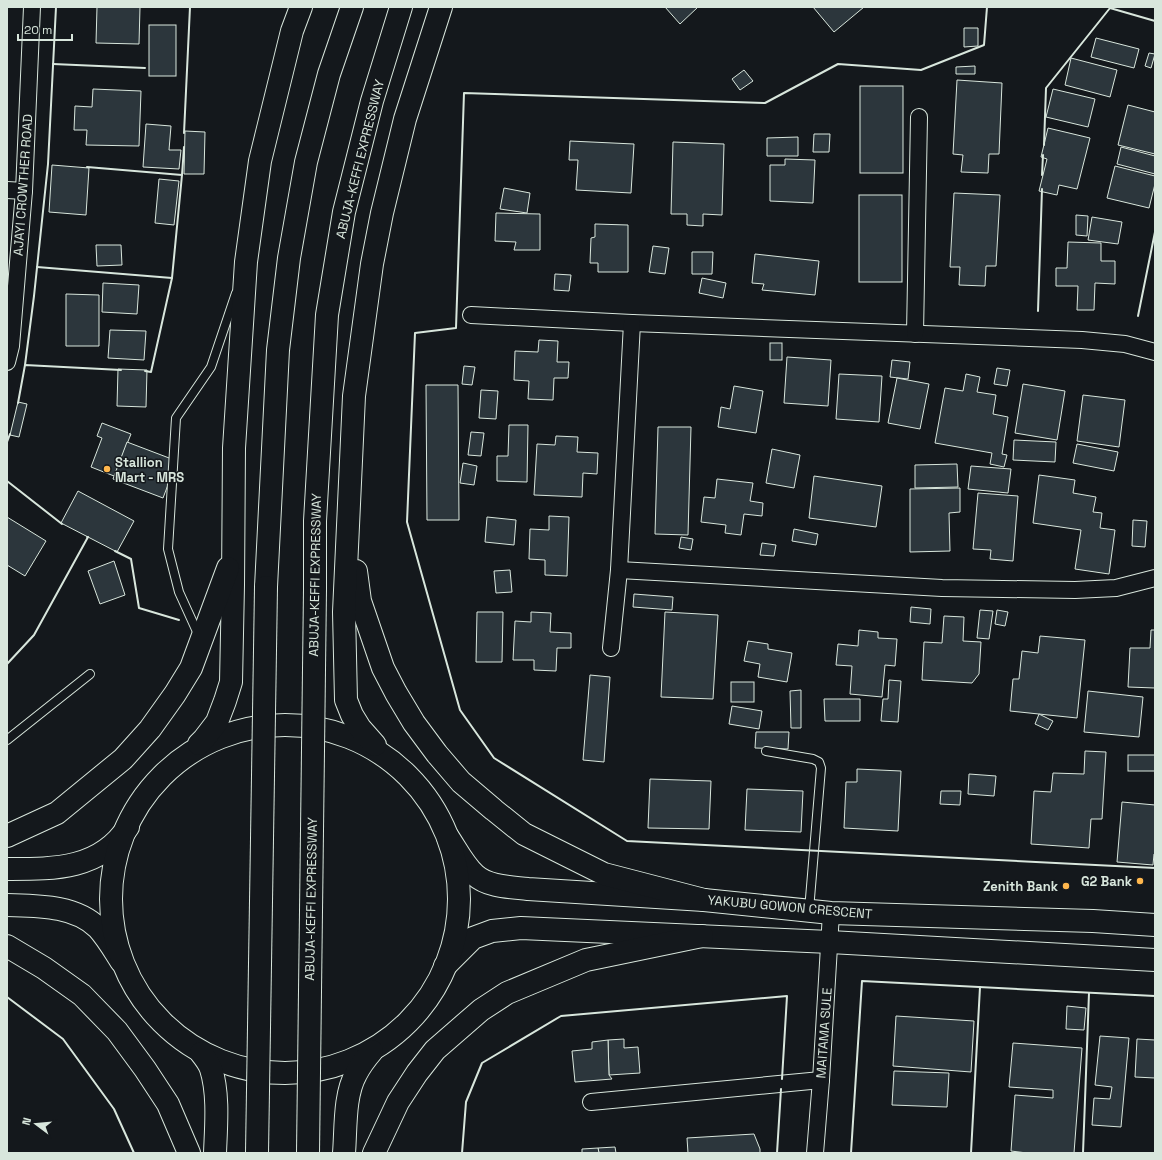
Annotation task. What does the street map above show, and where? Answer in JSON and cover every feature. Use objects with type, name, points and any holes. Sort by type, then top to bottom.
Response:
[{"type":"main road","points":[[7,869],[40,869],[71,866],[89,860],[103,853],[122,837],[151,789],[185,755],[204,739],[217,722],[225,701],[231,682],[234,552],[234,448],[246,262],[260,161],[292,31],[301,7]]},
{"type":"main road","points":[[257,1153],[266,587],[278,350],[289,258],[306,162],[329,74],[352,7]]},
{"type":"main road","name":"ABUJA-KEFFI EXPRESSWAY","points":[[308,1153],[315,521],[327,315],[344,212],[372,101],[401,7]]},
{"type":"main road","points":[[383,754],[360,728],[352,715],[346,700],[344,612],[354,396],[372,264],[382,213],[405,119],[441,7]]},
{"type":"main road","points":[[348,522],[360,601],[383,668],[414,722],[437,754],[461,782],[524,834],[604,874],[704,900]]},
{"type":"main road","points":[[7,836],[57,813],[123,759],[150,729],[175,694],[191,668],[234,552]]},
{"type":"main road","points":[[7,905],[43,907],[63,910],[82,917],[97,928],[106,939],[121,961],[137,993],[155,1016],[177,1036],[201,1053],[229,1065],[258,1071],[288,1074],[317,1070],[346,1062],[373,1049],[396,1033],[416,1013],[432,991],[445,966],[453,941],[458,915],[455,862],[448,837],[437,813],[422,790],[404,770],[383,754],[357,739],[328,729],[299,724],[269,724],[239,729],[211,740],[185,755]]},
{"type":"main road","points":[[121,961],[112,922],[110,899],[116,852],[128,827]]},
{"type":"main road","name":"YAKUBU GOWON CRESCENT","points":[[448,837],[475,876],[486,882],[497,885],[528,889],[704,900],[831,913],[1093,921],[1155,925]]},
{"type":"main road","points":[[445,966],[473,938],[492,931],[520,928],[830,942],[1155,960]]},
{"type":"main road","points":[[374,1153],[398,1102],[417,1073],[435,1050],[481,1010],[507,993],[586,960],[702,936]]},
{"type":"main road","points":[[7,946],[44,968],[82,995],[117,1031],[168,1104],[189,1153]]},
{"type":"main road","points":[[344,1153],[350,1086],[356,1074],[373,1049]]},
{"type":"main road","points":[[201,1053],[210,1068],[214,1082],[216,1111],[215,1153]]},
{"type":"street","name":"AJAYI CROWTHER ROAD","points":[[7,362],[11,346],[24,190],[32,7]]},
{"type":"street","points":[[915,334],[919,116]]},
{"type":"street","points":[[7,190],[24,190]]},
{"type":"street","points":[[471,315],[632,323],[1082,340],[1124,344],[1155,352]]},
{"type":"street","points":[[611,648],[618,570],[632,323]]},
{"type":"street","points":[[618,570],[942,588],[1059,590],[1116,588],[1155,578]]},
{"type":"street","name":"MAITAMA SULE","points":[[815,1153],[831,913]]},
{"type":"street","points":[[591,1102],[821,1080]]},
{"type":"lane","points":[[201,641],[179,592],[168,549],[176,418],[212,367],[246,262]]},
{"type":"lane","points":[[7,740],[90,674]]},
{"type":"lane","points":[[766,751],[813,759],[819,762],[821,768],[809,911]]},
{"type":"building","points":[[97,7],[140,7],[139,44],[96,43]]},
{"type":"building","points":[[665,7],[698,7],[680,24]]},
{"type":"building","points":[[813,7],[864,7],[834,32]]},
{"type":"building","points":[[149,25],[176,25],[176,76],[149,76]]},
{"type":"building","points":[[964,28],[978,28],[978,46],[964,47]]},
{"type":"building","points":[[1096,38],[1139,49],[1134,68],[1091,57]]},
{"type":"building","points":[[1149,53],[1155,54],[1151,68],[1145,66]]},
{"type":"building","points":[[1071,58],[1117,70],[1110,97],[1065,85]]},
{"type":"building","points":[[975,66],[975,74],[956,74],[956,67]]},
{"type":"building","points":[[744,70],[753,81],[740,90],[732,79]]},
{"type":"building","points":[[957,80],[1002,83],[999,154],[989,154],[988,173],[961,172],[963,155],[953,154]]},
{"type":"building","points":[[860,86],[903,86],[903,173],[860,173]]},
{"type":"building","points":[[93,89],[141,91],[139,146],[86,145],[87,130],[74,130],[75,106],[92,107]]},
{"type":"building","points":[[1053,89],[1095,99],[1088,127],[1046,117]]},
{"type":"building","points":[[1128,105],[1155,112],[1155,154],[1118,145]]},
{"type":"building","points":[[146,124],[171,126],[169,150],[181,150],[179,169],[143,167]]},
{"type":"building","points":[[1048,128],[1090,138],[1077,189],[1059,185],[1057,195],[1039,191],[1047,159],[1041,157]]},
{"type":"building","points":[[185,131],[205,132],[204,174],[184,174]]},
{"type":"building","points":[[814,134],[830,134],[829,152],[813,152]]},
{"type":"building","points":[[798,137],[798,156],[767,156],[767,138]]},
{"type":"building","points":[[570,141],[634,144],[631,193],[576,190],[578,160],[569,160]]},
{"type":"building","points":[[673,142],[724,144],[722,215],[703,214],[703,226],[687,225],[687,214],[671,214]]},
{"type":"building","points":[[1121,147],[1155,156],[1155,174],[1117,164]]},
{"type":"building","points":[[785,159],[815,160],[813,203],[770,201],[770,165],[785,165]]},
{"type":"building","points":[[52,165],[89,168],[86,215],[49,212]]},
{"type":"building","points":[[1115,166],[1155,176],[1155,184],[1149,208],[1107,198]]},
{"type":"building","points":[[159,179],[179,181],[174,225],[155,223]]},
{"type":"building","points":[[504,188],[530,193],[527,213],[500,209]]},
{"type":"building","points":[[954,193],[1000,195],[996,266],[986,266],[985,286],[959,285],[960,267],[950,267]]},
{"type":"building","points":[[859,195],[902,195],[902,282],[859,282]]},
{"type":"building","points":[[496,213],[540,214],[540,250],[514,250],[516,242],[495,241]]},
{"type":"building","points":[[1076,215],[1088,216],[1087,236],[1076,235]]},
{"type":"building","points":[[1092,217],[1122,222],[1118,244],[1088,240]]},
{"type":"building","points":[[595,224],[628,225],[628,272],[598,272],[598,263],[590,263],[591,238],[595,237]]},
{"type":"building","points":[[1068,242],[1101,243],[1101,261],[1115,261],[1115,284],[1095,283],[1094,310],[1077,310],[1078,286],[1056,286],[1056,268],[1067,268]]},
{"type":"building","points":[[96,245],[121,245],[122,265],[97,266]]},
{"type":"building","points":[[653,246],[669,248],[665,274],[649,272]]},
{"type":"building","points":[[692,252],[713,252],[712,274],[692,274]]},
{"type":"building","points":[[755,254],[819,261],[815,295],[762,290],[764,284],[752,283]]},
{"type":"building","points":[[555,274],[571,275],[569,291],[554,290]]},
{"type":"building","points":[[702,278],[726,283],[723,298],[699,293]]},
{"type":"building","points":[[103,283],[139,285],[137,314],[102,312]]},
{"type":"building","points":[[66,294],[99,295],[99,346],[66,346]]},
{"type":"building","points":[[110,330],[146,331],[144,360],[108,358]]},
{"type":"building","points":[[539,340],[558,341],[557,362],[569,362],[568,378],[554,378],[553,400],[528,399],[529,381],[514,380],[515,351],[538,352]]},
{"type":"building","points":[[770,343],[782,343],[782,360],[770,360]]},
{"type":"building","points":[[787,357],[831,360],[828,406],[784,403]]},
{"type":"building","points":[[892,360],[910,362],[908,379],[890,377]]},
{"type":"building","points":[[464,366],[475,367],[472,385],[462,384]]},
{"type":"building","points":[[997,368],[1010,370],[1007,386],[994,384]]},
{"type":"building","points":[[118,369],[147,370],[146,407],[117,406]]},
{"type":"building","points":[[839,374],[882,376],[879,422],[836,419]]},
{"type":"building","points":[[966,374],[980,377],[977,392],[996,395],[993,414],[1008,417],[1002,454],[1007,455],[1004,467],[990,464],[992,453],[935,443],[945,388],[963,391]]},
{"type":"building","points":[[897,378],[929,384],[920,429],[888,423]]},
{"type":"building","points":[[1023,384],[1065,391],[1057,440],[1015,433]]},
{"type":"building","points":[[426,385],[458,385],[459,520],[427,520]]},
{"type":"building","points":[[734,386],[763,391],[756,433],[718,427],[721,407],[730,409]]},
{"type":"building","points":[[481,390],[498,391],[496,419],[479,418]]},
{"type":"building","points":[[1083,395],[1125,400],[1119,447],[1077,441]]},
{"type":"building","points":[[18,402],[27,404],[19,437],[10,435]]},
{"type":"building","points":[[102,423],[131,434],[114,476],[91,467],[102,438],[97,436]]},
{"type":"building","points":[[509,425],[528,425],[527,482],[497,481],[497,456],[508,456]]},
{"type":"building","points":[[658,427],[691,427],[688,535],[655,534]]},
{"type":"building","points":[[471,432],[484,433],[481,456],[468,455]]},
{"type":"building","points":[[556,436],[578,437],[577,452],[598,453],[597,474],[583,473],[582,497],[534,495],[537,444],[555,445]]},
{"type":"building","points":[[1014,440],[1056,442],[1055,462],[1013,460]]},
{"type":"building","points":[[127,442],[177,461],[163,498],[113,479]]},
{"type":"building","points":[[1077,444],[1118,452],[1114,471],[1073,463]]},
{"type":"building","points":[[772,449],[800,455],[794,488],[766,483]]},
{"type":"building","points":[[463,463],[477,466],[474,485],[460,483]]},
{"type":"building","points":[[957,464],[958,487],[915,488],[915,465]]},
{"type":"building","points":[[971,466],[1011,469],[1008,493],[968,489]]},
{"type":"building","points":[[1039,475],[1075,480],[1073,493],[1096,497],[1093,512],[1102,513],[1100,528],[1115,530],[1109,574],[1075,569],[1081,530],[1033,523]]},
{"type":"building","points":[[814,476],[882,486],[876,527],[809,518]]},
{"type":"building","points":[[717,479],[753,483],[750,501],[763,503],[762,516],[744,514],[741,535],[725,533],[726,525],[701,522],[704,497],[715,498]]},
{"type":"building","points":[[960,488],[960,512],[949,513],[950,551],[910,552],[910,489]]},
{"type":"building","points":[[78,491],[134,521],[117,552],[61,523]]},
{"type":"building","points":[[978,493],[1018,496],[1013,561],[990,559],[991,550],[973,549]]},
{"type":"building","points":[[549,516],[569,517],[567,576],[545,575],[545,560],[529,559],[530,529],[549,530]]},
{"type":"building","points":[[7,517],[46,541],[25,576],[7,565]]},
{"type":"building","points":[[487,517],[516,520],[514,545],[485,542]]},
{"type":"building","points":[[1133,520],[1147,521],[1145,547],[1132,546]]},
{"type":"building","points":[[794,529],[818,534],[816,545],[792,541]]},
{"type":"building","points":[[681,537],[693,539],[691,550],[679,548]]},
{"type":"building","points":[[762,543],[776,545],[774,556],[760,555]]},
{"type":"building","points":[[114,561],[125,595],[100,604],[88,571]]},
{"type":"building","points":[[510,570],[512,592],[496,593],[494,571]]},
{"type":"building","points":[[634,594],[673,597],[672,610],[633,607]]},
{"type":"building","points":[[911,607],[931,609],[930,624],[910,622]]},
{"type":"building","points":[[980,610],[993,611],[989,639],[977,638]]},
{"type":"building","points":[[997,610],[1008,612],[1005,626],[995,624]]},
{"type":"building","points":[[477,612],[503,612],[502,662],[476,662]]},
{"type":"building","points":[[531,612],[551,613],[550,632],[571,633],[571,648],[557,648],[556,671],[534,670],[534,660],[513,660],[515,621],[531,622]]},
{"type":"building","points":[[665,612],[718,615],[713,699],[661,697]]},
{"type":"building","points":[[944,616],[964,617],[963,641],[981,642],[979,674],[972,683],[922,680],[924,642],[942,643]]},
{"type":"building","points":[[859,630],[878,632],[878,638],[897,639],[895,666],[885,665],[882,697],[850,694],[852,666],[836,665],[838,644],[858,646]]},
{"type":"building","points":[[1151,630],[1155,630],[1155,688],[1128,687],[1130,648],[1150,648]]},
{"type":"building","points":[[1040,636],[1085,640],[1077,718],[1010,711],[1013,679],[1019,679],[1022,651],[1038,653]]},
{"type":"building","points":[[748,641],[768,644],[768,649],[792,653],[787,682],[758,677],[760,664],[744,661]]},
{"type":"building","points":[[590,675],[610,677],[604,762],[583,760]]},
{"type":"building","points":[[889,680],[901,681],[898,722],[881,721],[883,699],[888,699]]},
{"type":"building","points":[[731,682],[754,682],[754,702],[731,702]]},
{"type":"building","points":[[801,690],[801,728],[791,728],[790,691]]},
{"type":"building","points":[[1088,691],[1143,697],[1139,737],[1084,732]]},
{"type":"building","points":[[824,699],[860,699],[860,721],[825,721]]},
{"type":"building","points":[[732,706],[762,711],[759,729],[729,724]]},
{"type":"building","points":[[1039,714],[1053,721],[1048,730],[1035,724]]},
{"type":"building","points":[[756,732],[789,732],[788,749],[755,748]]},
{"type":"building","points":[[1085,751],[1106,752],[1102,819],[1091,819],[1089,848],[1031,844],[1034,791],[1051,792],[1053,773],[1084,774]]},
{"type":"building","points":[[1128,755],[1155,755],[1155,771],[1128,771]]},
{"type":"building","points":[[857,769],[901,771],[898,831],[844,828],[846,782],[857,782]]},
{"type":"building","points":[[969,774],[996,776],[994,796],[968,794]]},
{"type":"building","points":[[650,779],[711,781],[709,829],[648,828]]},
{"type":"building","points":[[747,789],[803,791],[801,832],[745,830]]},
{"type":"building","points":[[941,791],[961,791],[960,805],[940,804]]},
{"type":"building","points":[[1122,802],[1155,805],[1155,854],[1153,865],[1117,862]]},
{"type":"building","points":[[1067,1006],[1086,1008],[1084,1030],[1066,1029]]},
{"type":"building","points":[[896,1016],[974,1021],[971,1072],[893,1066]]},
{"type":"building","points":[[1100,1036],[1129,1038],[1121,1127],[1092,1125],[1094,1098],[1110,1099],[1112,1087],[1095,1085]]},
{"type":"building","points":[[624,1039],[624,1048],[638,1047],[640,1073],[609,1075],[608,1040]]},
{"type":"building","points":[[1137,1039],[1155,1040],[1155,1078],[1135,1077]]},
{"type":"building","points":[[608,1040],[609,1075],[612,1079],[575,1082],[572,1051],[592,1049],[592,1042]]},
{"type":"building","points":[[1013,1043],[1082,1048],[1074,1153],[1027,1153],[1011,1151],[1015,1095],[1053,1098],[1053,1090],[1009,1087]]},
{"type":"building","points":[[894,1071],[949,1073],[947,1107],[892,1105]]},
{"type":"building","points":[[754,1134],[760,1149],[760,1153],[688,1153],[687,1138]]},
{"type":"building","points":[[615,1147],[616,1153],[599,1153],[598,1148]]},
{"type":"building","points":[[598,1148],[599,1153],[582,1153],[582,1149]]},
{"type":"wall","points":[[25,365],[48,164],[56,7]]},
{"type":"wall","points":[[184,133],[190,7]]},
{"type":"wall","points":[[987,7],[984,45],[921,70],[838,64],[765,103],[464,93],[456,328],[415,333],[407,522],[460,710],[494,758],[627,841],[1155,868]]},
{"type":"wall","points":[[1044,145],[1046,88],[1110,8],[1155,21]]},
{"type":"wall","points":[[53,64],[145,68]]},
{"type":"wall","points":[[145,371],[151,372],[172,278],[184,147]]},
{"type":"wall","points":[[1042,175],[1043,155]]},
{"type":"wall","points":[[87,167],[182,175]]},
{"type":"wall","points":[[1038,311],[1042,189]]},
{"type":"wall","points":[[1138,316],[1155,232]]},
{"type":"wall","points":[[37,267],[172,278]]},
{"type":"wall","points":[[18,403],[25,365],[121,370]]},
{"type":"wall","points":[[7,442],[10,434]]},
{"type":"wall","points":[[7,481],[62,524]]},
{"type":"wall","points":[[7,664],[34,635],[87,537]]},
{"type":"wall","points":[[115,551],[131,559],[139,608],[179,620]]},
{"type":"wall","points":[[851,1153],[862,981],[1155,996]]},
{"type":"wall","points":[[971,1153],[980,987]]},
{"type":"wall","points":[[1083,1153],[1089,993]]},
{"type":"wall","points":[[462,1153],[466,1102],[482,1063],[561,1016],[787,996],[782,1079]]},
{"type":"wall","points":[[7,997],[63,1039],[114,1109],[134,1153]]},
{"type":"wall","points":[[777,1153],[781,1089]]},
{"type":"place","name":"Stallion Mart - MRS","points":[[107,469]]},
{"type":"place","name":"G2 Bank","points":[[1140,881]]},
{"type":"place","name":"Zenith Bank","points":[[1066,886]]}]
